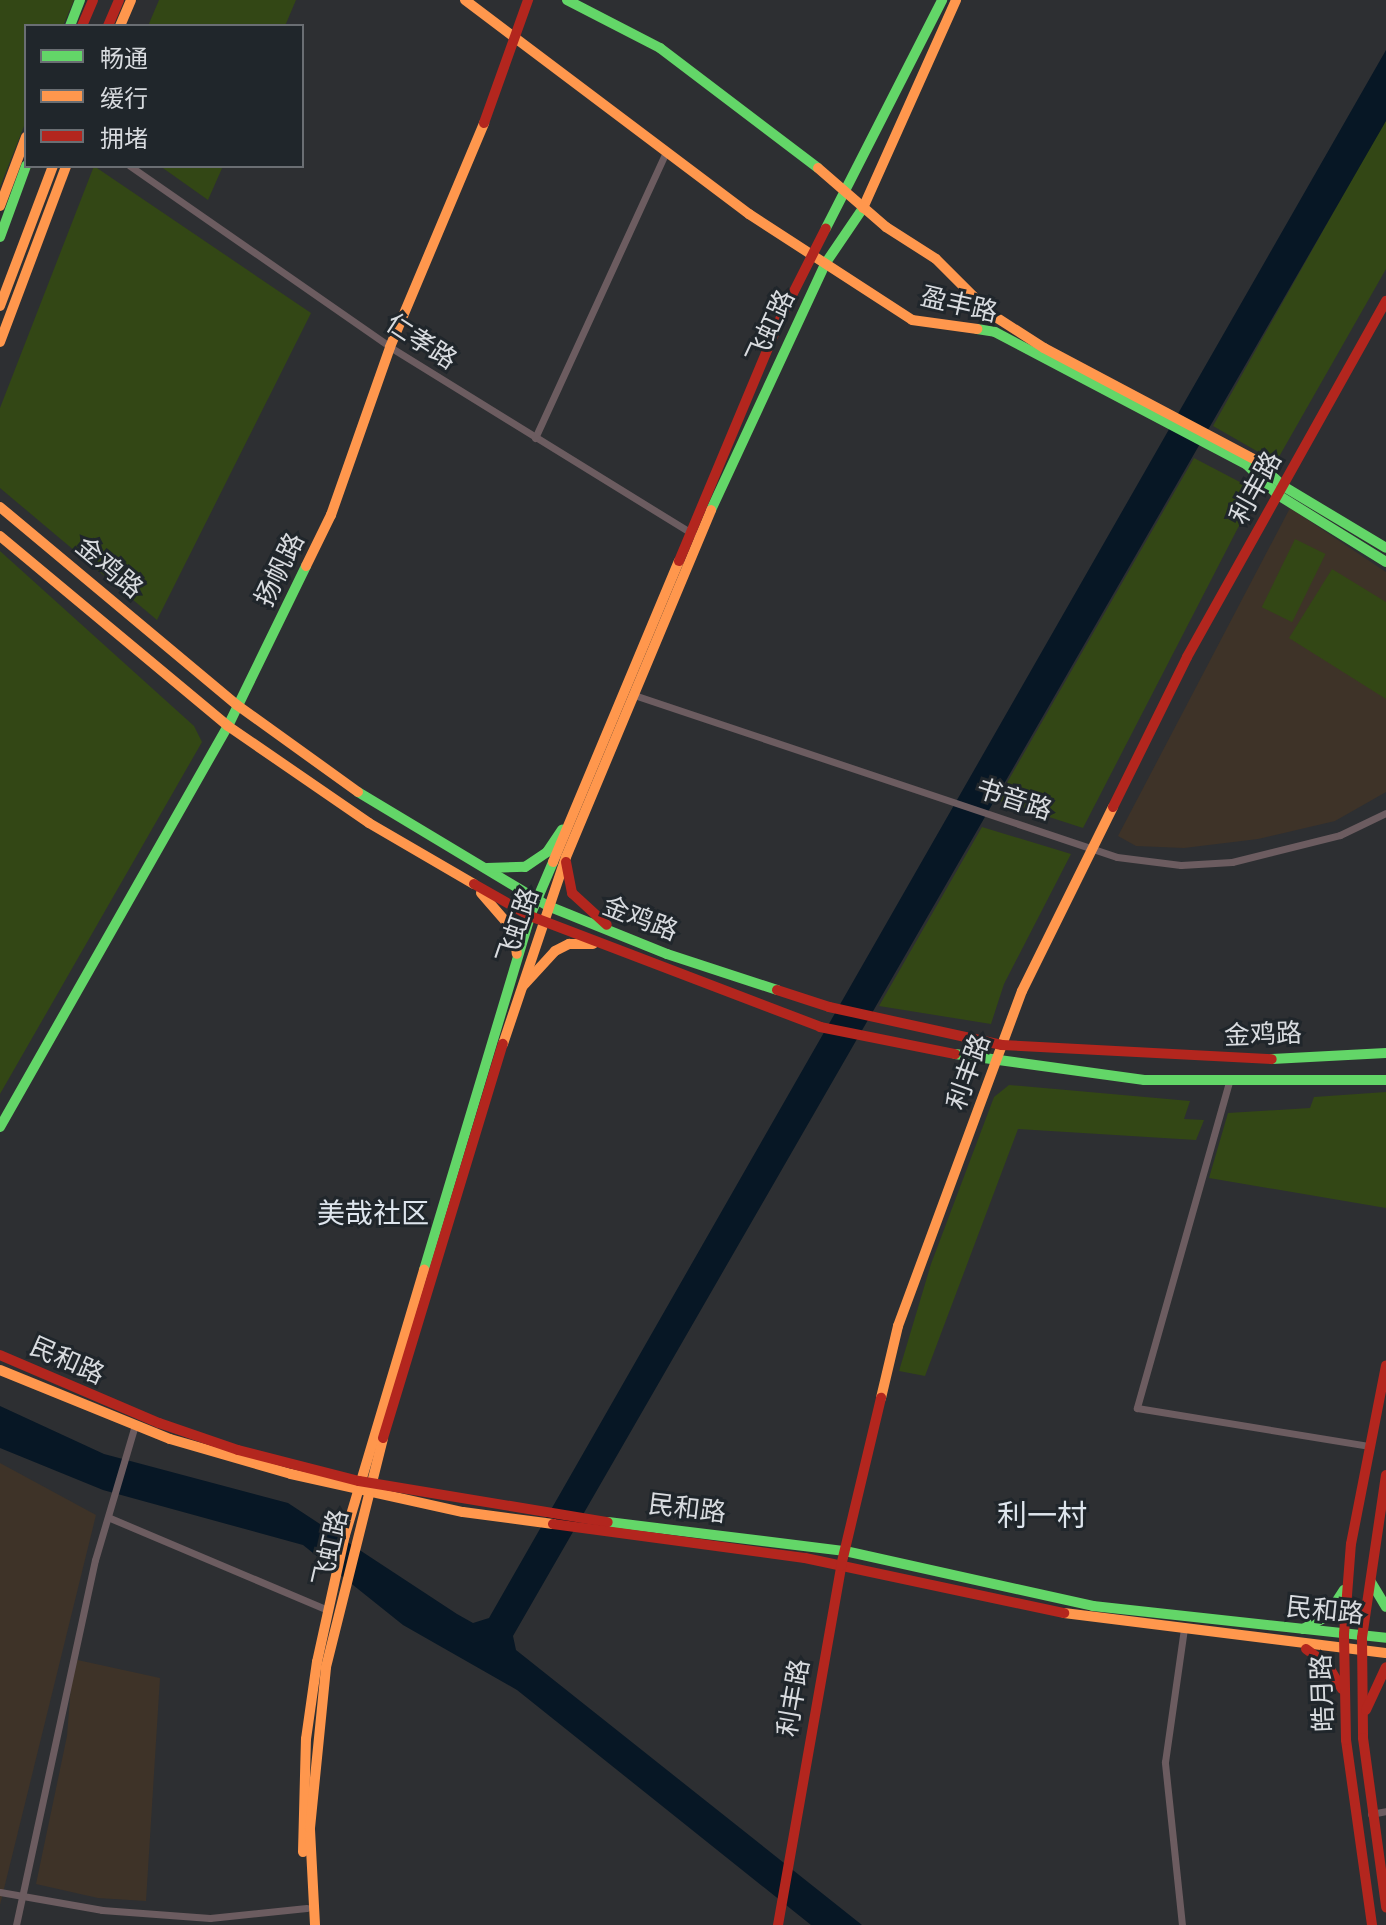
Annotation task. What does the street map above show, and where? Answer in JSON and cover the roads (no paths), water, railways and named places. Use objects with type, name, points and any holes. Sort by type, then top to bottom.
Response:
[{"type":"main road","points":[[71,24],[80,0]]},
{"type":"main road","points":[[83,24],[93,0]]},
{"type":"main road","points":[[109,24],[119,0]]},
{"type":"main road","points":[[121,24],[131,0]]},
{"type":"main road","name":"盈丰路","points":[[465,0],[666,152],[810,254],[912,320],[995,332],[1146,409],[1247,465],[1386,562]]},
{"type":"main road","name":"扬帆路","points":[[0,1127],[228,726],[331,515],[390,347],[498,90],[513,37],[529,0]]},
{"type":"main road","name":"盈丰路","points":[[567,0],[660,48],[936,259],[991,314],[1044,348],[1252,457],[1280,490],[1386,548]]},
{"type":"main road","name":"飞虹路","points":[[315,1925],[310,1828],[315,1745],[341,1579],[362,1488],[517,954],[538,896],[689,532],[810,254],[848,194],[942,0]]},
{"type":"main road","name":"飞虹路","points":[[371,1479],[519,991],[566,857],[740,440],[825,264],[864,206],[956,0]]},
{"type":"main road","points":[[0,206],[24,142]]},
{"type":"main road","points":[[0,237],[25,168]]},
{"type":"main road","points":[[0,306],[52,168]]},
{"type":"main road","points":[[0,342],[65,168]]},
{"type":"main road","name":"利丰路","points":[[778,1925],[795,1845],[841,1566],[898,1326],[995,1062],[1022,991],[1187,657],[1386,301]]},
{"type":"main road","name":"金鸡路","points":[[0,507],[237,705],[385,811],[538,896],[548,906],[625,937],[829,1007],[1002,1045],[1244,1060],[1386,1053]]},
{"type":"main road","name":"金鸡路","points":[[0,536],[228,726],[369,823],[530,916],[820,1027],[868,1040],[995,1062],[1144,1080],[1386,1080]]},
{"type":"main road","points":[[483,868],[525,867],[538,860],[570,819]]},
{"type":"main road","points":[[566,857],[567,878],[580,904],[625,937]]},
{"type":"main road","points":[[468,881],[507,920],[517,954]]},
{"type":"main road","points":[[519,991],[555,951],[584,942],[607,946]]},
{"type":"main road","name":"民和路","points":[[0,1355],[159,1423],[362,1488]]},
{"type":"main road","name":"皓月路","points":[[1372,1925],[1356,1835],[1345,1694],[1344,1634],[1348,1581],[1386,1365]]},
{"type":"main road","name":"民和路","points":[[0,1370],[135,1425],[362,1488],[534,1525],[841,1566],[1064,1613],[1344,1648],[1386,1638]]},
{"type":"main road","name":"皓月路","points":[[1386,1475],[1362,1644],[1363,1719],[1371,1814],[1386,1907]]},
{"type":"main road","name":"民和路","points":[[362,1488],[371,1479],[539,1514],[845,1551],[1093,1606],[1344,1634],[1386,1653]]},
{"type":"main road","name":"飞虹路","points":[[308,1925],[302,1832],[306,1739],[328,1610],[341,1579]]},
{"type":"main road","points":[[1292,1629],[1309,1629],[1327,1616],[1348,1581]]},
{"type":"main road","points":[[1371,1582],[1386,1607]]},
{"type":"main road","points":[[1280,1641],[1315,1652],[1345,1694]]},
{"type":"main road","points":[[1363,1719],[1375,1682],[1386,1667]]},
{"type":"street","points":[[535,438],[666,152]]},
{"type":"street","name":"仁孝路","points":[[133,168],[390,347],[700,538]]},
{"type":"street","name":"书音路","points":[[634,695],[1117,857],[1181,865],[1232,862],[1340,835],[1386,813]]},
{"type":"street","points":[[1229,1082],[1137,1408],[1370,1446]]},
{"type":"street","points":[[16,1925],[19,1893],[111,1506],[131,1447],[135,1425]]},
{"type":"street","points":[[110,1518],[328,1610]]},
{"type":"street","points":[[1182,1925],[1165,1762],[1184,1628]]},
{"type":"street","points":[[1371,1814],[1386,1811]]},
{"type":"street","points":[[0,1892],[102,1910],[210,1918],[306,1908]]},
{"type":"water","points":[[1386,50],[1386,121],[513,1636],[516,1650],[862,1925],[811,1925],[517,1690],[403,1625],[303,1545],[103,1490],[0,1448],[0,1406],[104,1454],[288,1503],[457,1614],[473,1623],[489,1618]]},
{"type":"district","name":"美哉社区","points":[[373,1214]]},
{"type":"district","name":"利一村","points":[[1042,1516]]}]
